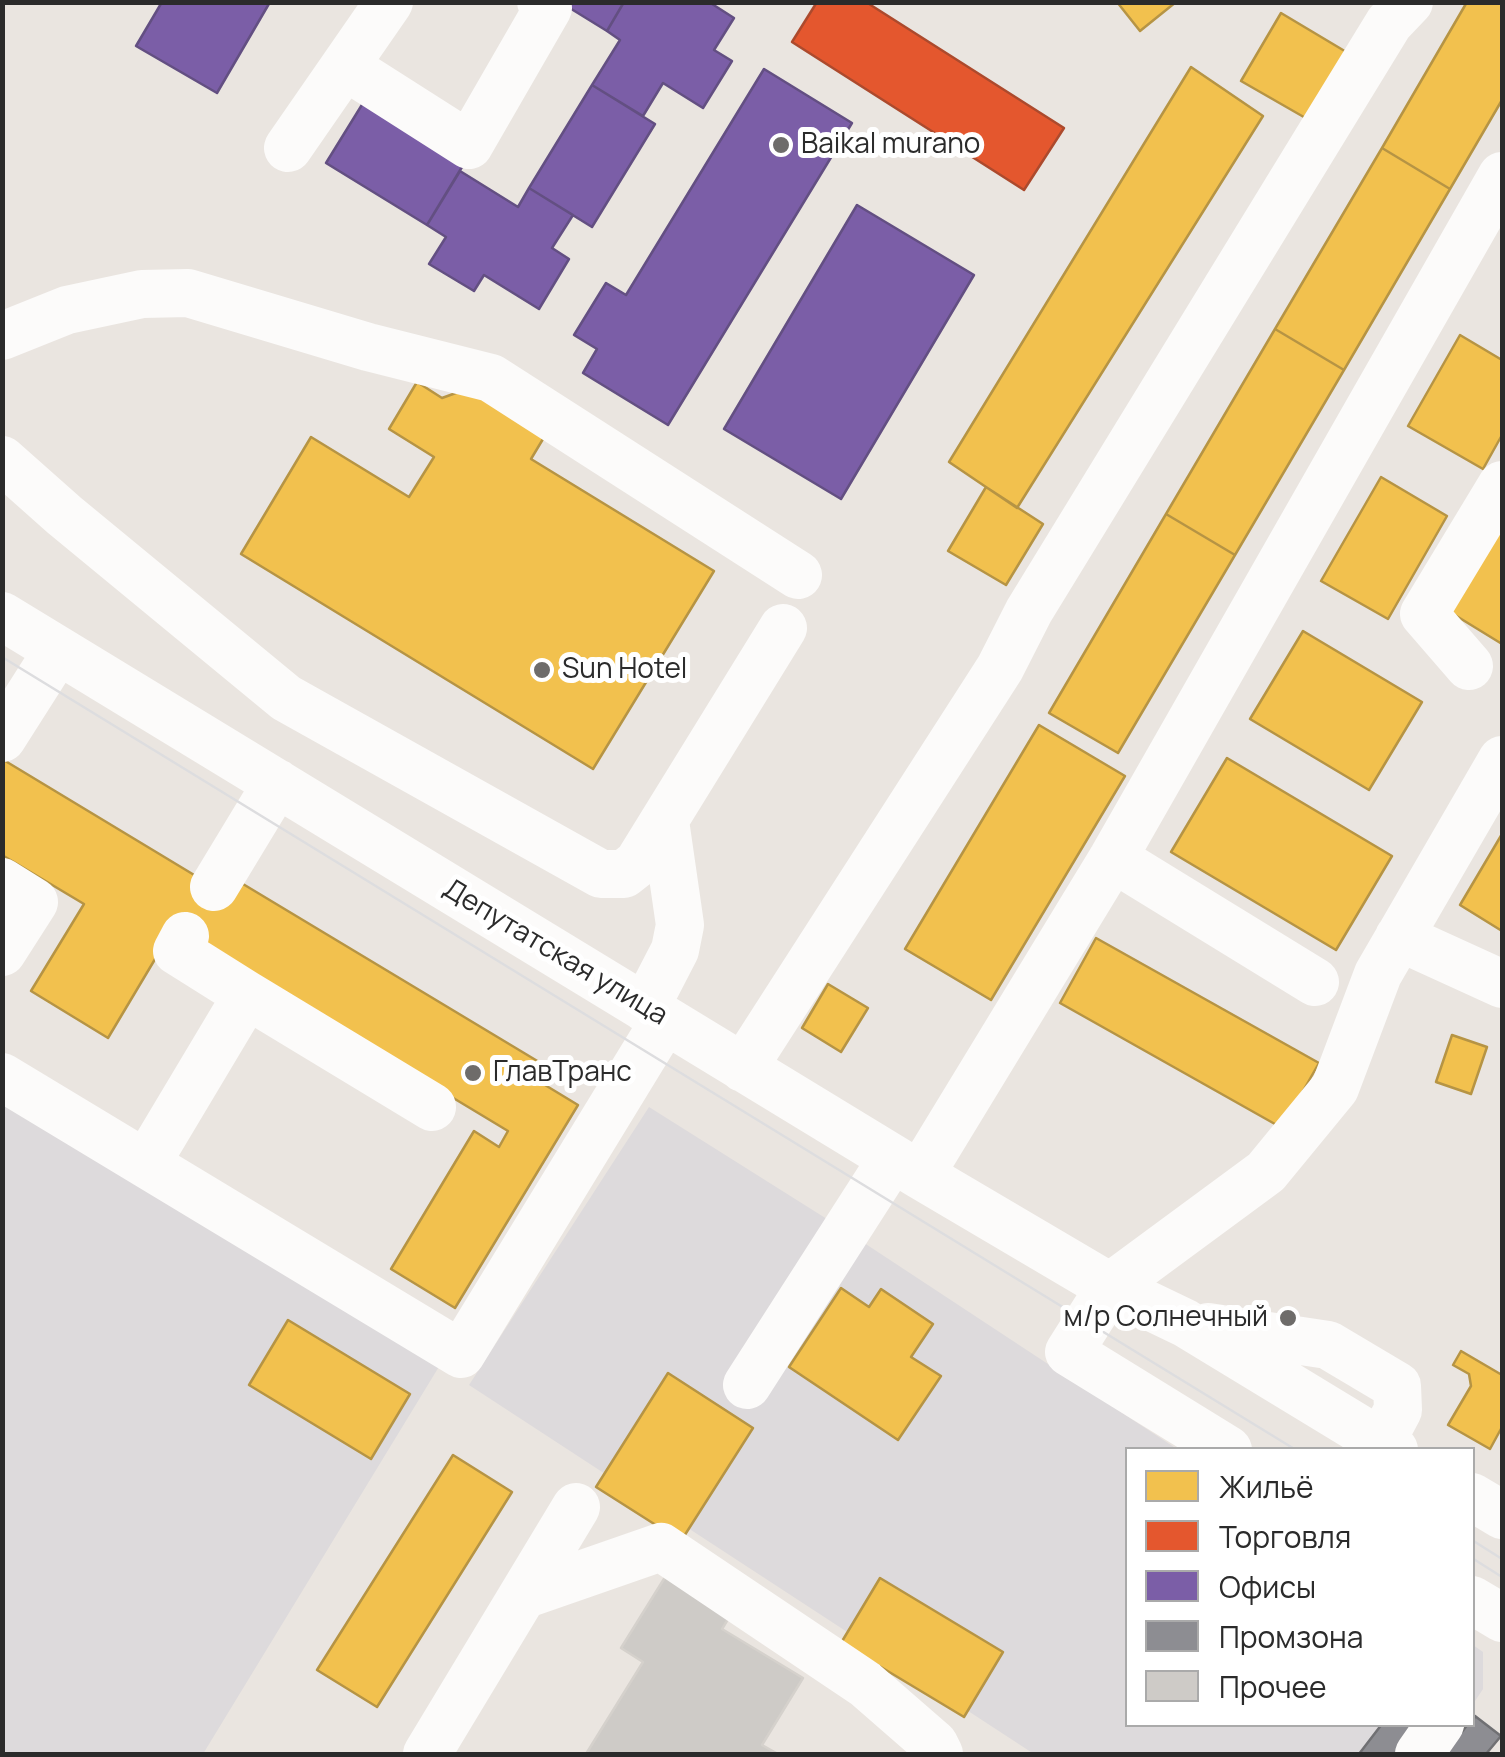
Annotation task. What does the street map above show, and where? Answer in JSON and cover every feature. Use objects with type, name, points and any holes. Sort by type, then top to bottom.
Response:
[{"type":"street","points":[[288,148],[389,2]]},
{"type":"street","points":[[345,66],[470,145],[548,8],[540,2]]},
{"type":"street","points":[[743,1068],[1000,668],[1029,611],[1389,24],[1409,2]]},
{"type":"street","points":[[747,1385],[906,1167],[1113,858],[1502,176]]},
{"type":"street","points":[[2,336],[67,310],[142,294],[188,293],[368,347],[491,378],[798,575]]},
{"type":"street","points":[[2,460],[286,698],[601,874],[624,874],[638,863],[783,628]]},
{"type":"street","points":[[1470,666],[1424,614],[1502,484]]},
{"type":"street","name":"Депутатская улица","points":[[2,616],[906,1167],[1110,1287],[1185,1323],[1388,1446]]},
{"type":"street","points":[[2,738],[58,650]]},
{"type":"street","points":[[1223,1447],[1070,1352],[1110,1287],[1266,1172],[1335,1088],[1378,974],[1502,760]]},
{"type":"street","points":[[214,887],[277,783]]},
{"type":"street","points":[[2,1077],[461,1354],[655,1014],[680,925],[665,821]]},
{"type":"street","points":[[1113,858],[1314,982]]},
{"type":"street","points":[[2,882],[34,902],[2,952]]},
{"type":"street","points":[[185,936],[177,951],[432,1107]]},
{"type":"street","points":[[1399,937],[1502,984]]},
{"type":"street","points":[[146,1164],[247,994]]},
{"type":"street","points":[[1475,1498],[1502,1515]]},
{"type":"street","points":[[426,1754],[576,1507]]},
{"type":"street","points":[[523,1594],[661,1547],[865,1684],[934,1744],[939,1754]]},
{"type":"street","points":[[1475,1602],[1502,1618]]},
{"type":"street","points":[[1419,1754],[1438,1727]]},
{"type":"shaded area","points":[[2,1095],[440,1365],[203,1754],[3,1754]]},
{"type":"shaded area","points":[[649,1107],[846,1231],[1174,1447],[1125,1447],[1125,1727],[1458,1727],[1438,1754],[1034,1754],[469,1385]]},
{"type":"shaded area","points":[[1475,1646],[1483,1652],[1483,1689],[1475,1701]]},
{"type":"building: Жильё","points":[[1117,2],[1176,2],[1140,31]]},
{"type":"building: Жильё","points":[[1467,2],[1502,2],[1502,100],[1450,189],[1382,148]]},
{"type":"building: Жильё","points":[[1281,13],[1348,53],[1309,120],[1241,81]]},
{"type":"building: Жильё","points":[[1191,67],[1263,116],[1017,508],[949,462]]},
{"type":"building: Жильё","points":[[1382,148],[1450,189],[1344,370],[1275,329]]},
{"type":"building: Жильё","points":[[1275,329],[1344,370],[1235,555],[1166,514]]},
{"type":"building: Жильё","points":[[1460,335],[1502,360],[1502,435],[1483,469],[1408,426]]},
{"type":"building: Жильё","name":"Sun Hotel","points":[[417,382],[442,398],[478,385],[549,429],[531,459],[714,571],[593,769],[241,554],[311,437],[409,497],[434,457],[389,429]]},
{"type":"building: Жильё","points":[[1381,477],[1447,516],[1388,619],[1321,581]]},
{"type":"building: Жильё","points":[[986,487],[1043,524],[1006,585],[948,551]]},
{"type":"building: Жильё","points":[[1166,514],[1235,555],[1118,753],[1049,713]]},
{"type":"building: Жильё","points":[[1502,516],[1502,644],[1445,609]]},
{"type":"building: Жильё","points":[[1303,631],[1422,702],[1369,790],[1250,719]]},
{"type":"building: Жильё","points":[[1039,725],[1125,776],[991,1000],[905,949]]},
{"type":"building: Жильё","points":[[1227,758],[1392,856],[1336,950],[1171,852]]},
{"type":"building: Жильё","points":[[2,759],[224,893],[233,878],[554,1071],[545,1085],[578,1105],[455,1308],[391,1269],[474,1131],[499,1147],[508,1131],[173,929],[108,1038],[31,991],[84,904],[2,855]]},
{"type":"building: Жильё","points":[[1502,834],[1502,931],[1460,905]]},
{"type":"building: Жильё","points":[[1096,938],[1319,1063],[1282,1128],[1060,1003]]},
{"type":"building: Жильё","points":[[828,984],[868,1008],[841,1052],[802,1028]]},
{"type":"building: Жильё","points":[[1452,1035],[1487,1047],[1471,1094],[1436,1082]]},
{"type":"building: Жильё","points":[[841,1288],[869,1307],[881,1289],[933,1324],[911,1357],[941,1376],[898,1440],[789,1367]]},
{"type":"building: Жильё","points":[[288,1320],[410,1394],[371,1459],[249,1385]]},
{"type":"building: Жильё","points":[[1461,1351],[1502,1375],[1502,1427],[1490,1449],[1448,1425],[1471,1386],[1469,1374],[1453,1365]]},
{"type":"building: Жильё","points":[[668,1373],[753,1428],[681,1541],[596,1487]]},
{"type":"building: Жильё","points":[[453,1455],[512,1492],[377,1707],[317,1670]]},
{"type":"building: Жильё","points":[[880,1578],[1003,1652],[964,1717],[841,1643]]},
{"type":"building: Торговля","points":[[817,2],[866,2],[1064,128],[1024,190],[792,42]]},
{"type":"building: Офисы","points":[[162,2],[270,2],[217,93],[136,46]]},
{"type":"building: Офисы","points":[[560,2],[624,2],[607,31]]},
{"type":"building: Офисы","points":[[624,2],[709,2],[734,18],[714,50],[732,61],[703,108],[663,83],[643,116],[592,85],[620,40],[607,31]]},
{"type":"building: Офисы","points":[[764,69],[852,123],[668,425],[583,373],[597,349],[574,335],[606,283],[626,295]]},
{"type":"building: Офисы","points":[[592,85],[655,124],[592,227],[529,188]]},
{"type":"building: Офисы","points":[[368,95],[468,157],[427,225],[326,163]]},
{"type":"building: Офисы","points":[[460,171],[518,207],[529,188],[573,215],[552,248],[569,259],[539,309],[484,275],[474,291],[429,264],[446,237],[427,225]]},
{"type":"building: Офисы","points":[[857,205],[974,275],[841,499],[724,429]]},
{"type":"building: Промзона","points":[[1475,1716],[1501,1736],[1486,1754],[1445,1754],[1466,1727],[1475,1727]]},
{"type":"building: Промзона","points":[[1380,1727],[1421,1727],[1401,1754],[1359,1754]]},
{"type":"building: Прочее","points":[[672,1566],[736,1606],[722,1629],[803,1678],[762,1745],[778,1754],[586,1754],[643,1662],[621,1648]]},
{"type":"tram line","points":[[2,657],[1291,1447]]},
{"type":"tram line","points":[[1475,1542],[1502,1559]]},
{"type":"tram line","points":[[1475,1560],[1502,1577]]},
{"type":"place","name":"Baikal murano","points":[[781,145]]},
{"type":"place","name":"Sun Hotel","points":[[542,670]]},
{"type":"place","name":"ГлавТранс","points":[[473,1073]]},
{"type":"place","name":"м/р Солнечный","points":[[1288,1318]]}]
